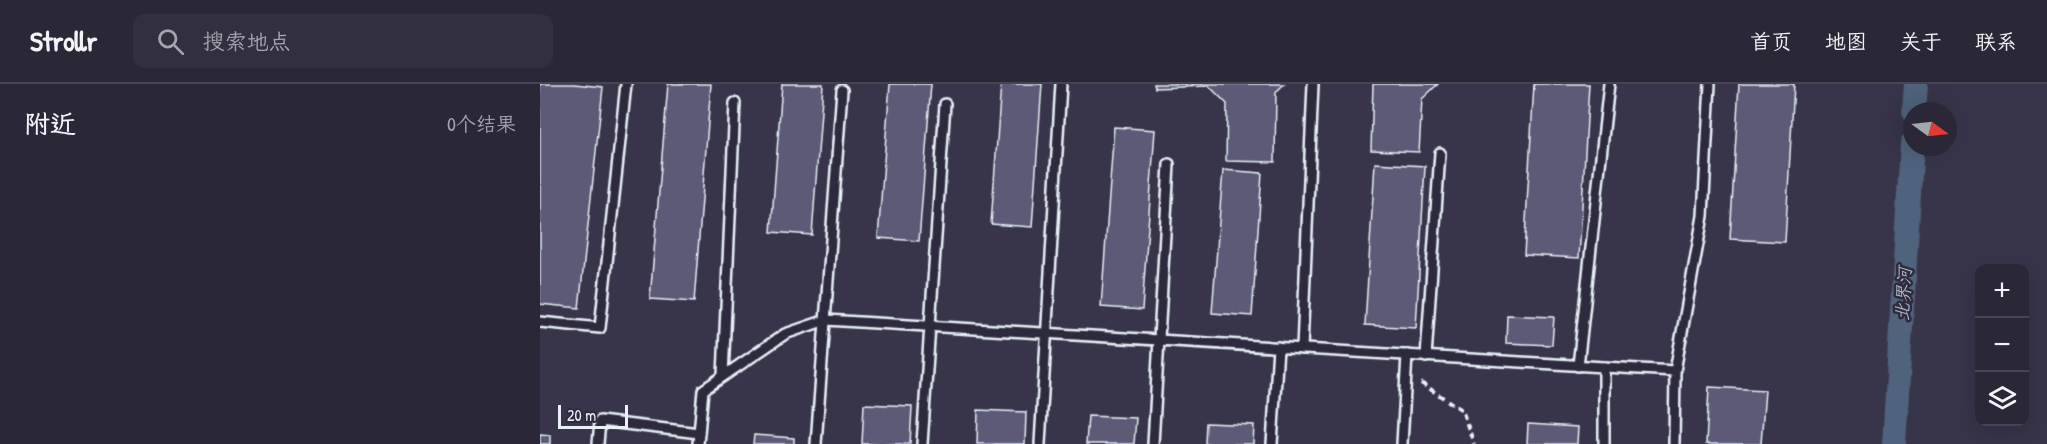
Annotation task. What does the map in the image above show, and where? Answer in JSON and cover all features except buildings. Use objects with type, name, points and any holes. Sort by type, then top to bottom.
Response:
[{"type":"lane","points":[[540,322],[600,328],[626,84]]},
{"type":"lane","points":[[1040,444],[1061,84]]},
{"type":"lane","points":[[1302,349],[1313,84]]},
{"type":"lane","points":[[1578,366],[1609,84]]},
{"type":"lane","points":[[1674,444],[1675,371],[1703,216],[1710,84]]},
{"type":"lane","points":[[816,444],[842,90]]},
{"type":"lane","points":[[723,376],[735,103]]},
{"type":"lane","points":[[922,444],[945,104]]},
{"type":"lane","points":[[1426,357],[1440,153]]},
{"type":"lane","points":[[1153,444],[1169,164]]},
{"type":"lane","points":[[698,444],[703,390],[785,334],[826,320],[1675,371]]},
{"type":"lane","points":[[1272,444],[1278,348]]},
{"type":"lane","points":[[1402,444],[1407,355]]},
{"type":"lane","points":[[1604,367],[1604,444]]},
{"type":"lane","points":[[598,444],[600,421],[699,433]]},
{"type":"path","points":[[1406,372],[1462,410],[1474,444]]},
{"type":"waterway","name":"北界河","points":[[1915,102],[1916,84]]},
{"type":"waterway","name":"北界河","points":[[1894,444],[1911,156]]}]
